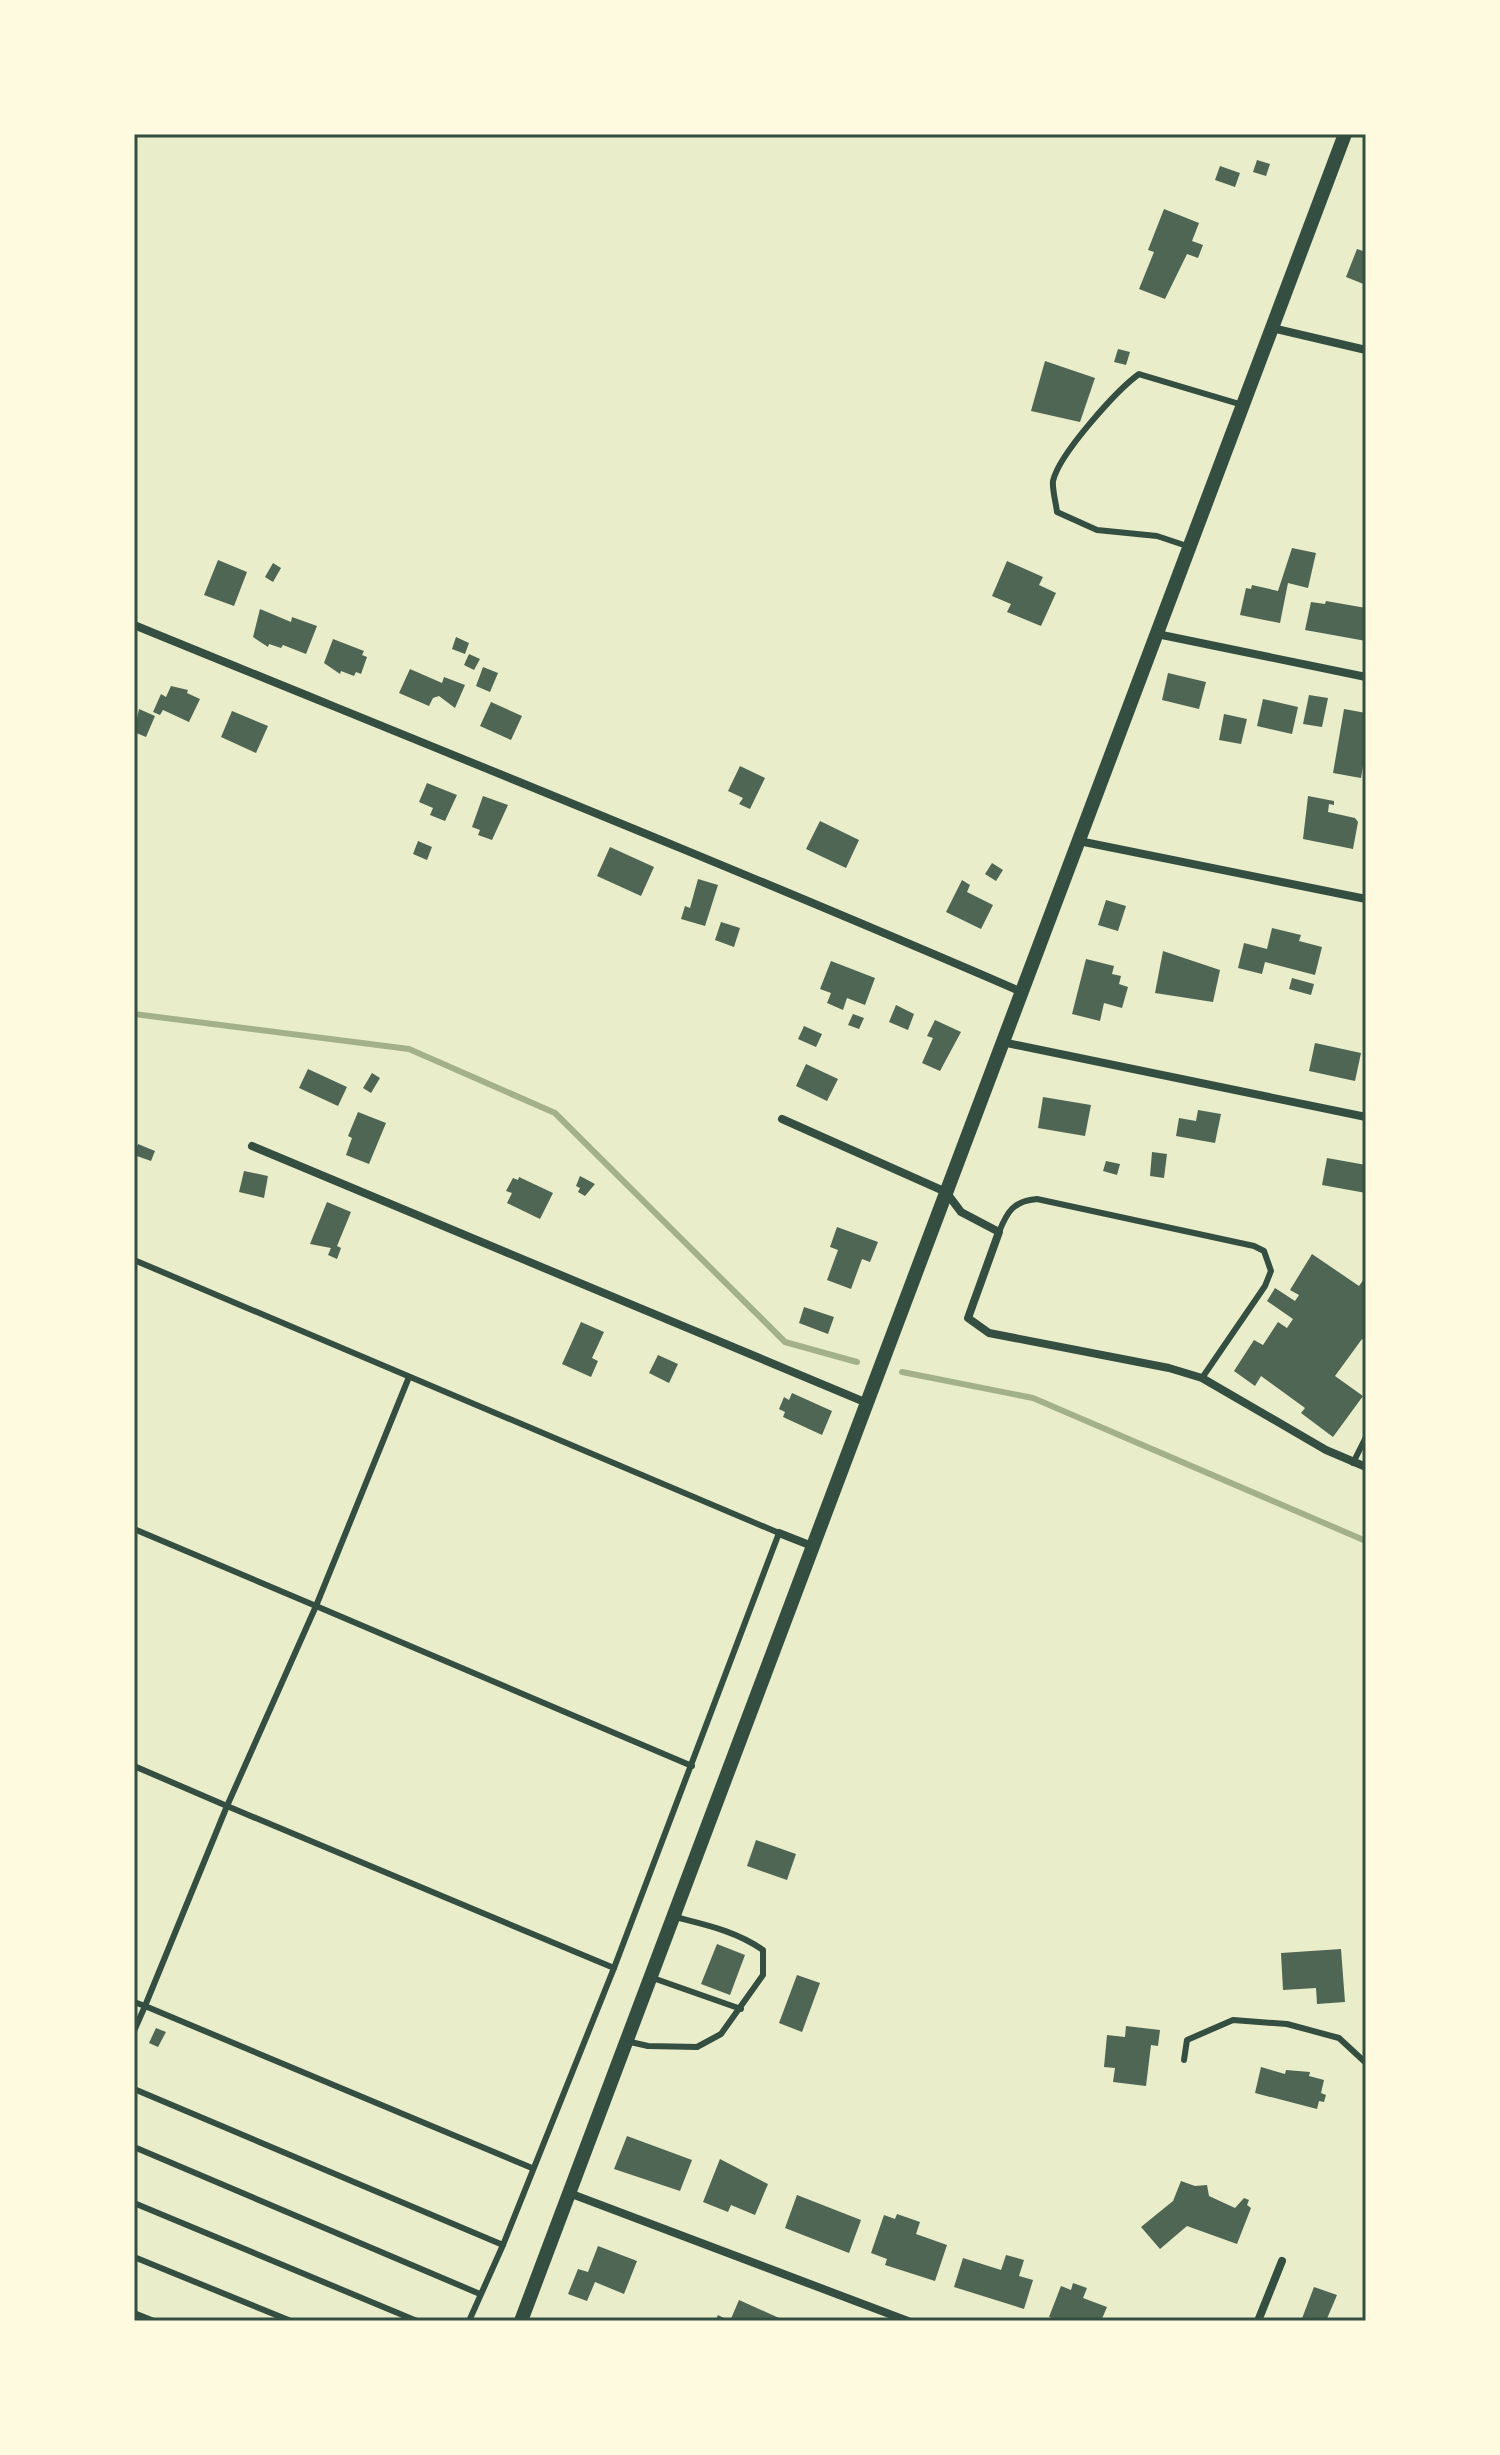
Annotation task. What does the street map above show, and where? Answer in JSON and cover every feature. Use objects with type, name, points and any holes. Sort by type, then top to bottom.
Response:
[{"type":"street","points":[[521,2321],[1345,134]]},
{"type":"street","points":[[1272,328],[1366,350]]},
{"type":"street","points":[[134,625],[656,841],[785,890],[1022,992]]},
{"type":"street","points":[[1157,634],[1366,677]]},
{"type":"street","points":[[1079,841],[1366,899]]},
{"type":"street","points":[[1002,1042],[1366,1117]]},
{"type":"street","points":[[782,1119],[946,1192],[961,1212],[999,1232],[968,1318],[989,1333],[1169,1368],[1202,1378],[1353,1463],[1366,1467]]},
{"type":"street","points":[[252,1146],[867,1403]]},
{"type":"street","points":[[779,1533],[812,1546]]},
{"type":"street","points":[[569,2193],[908,2321]]},
{"type":"street","points":[[1258,2321],[1282,2261]]},
{"type":"lane","points":[[1190,547],[1157,536],[1097,530],[1057,512],[1053,481],[1116,391],[1139,374],[1243,405]]},
{"type":"lane","points":[[999,1232],[1007,1211],[1024,1200],[1037,1199],[1254,1246],[1264,1251],[1271,1271],[1265,1286],[1202,1378]]},
{"type":"lane","points":[[134,1260],[779,1533],[614,1968],[503,2245],[469,2321]]},
{"type":"lane","points":[[134,2031],[227,1806],[316,1606],[409,1377]]},
{"type":"lane","points":[[1353,1463],[1366,1437]]},
{"type":"lane","points":[[134,1529],[692,1766]]},
{"type":"lane","points":[[134,1766],[614,1968]]},
{"type":"lane","points":[[626,2041],[648,2046],[697,2047],[721,2034],[763,1975],[763,1950],[733,1933],[673,1917]]},
{"type":"lane","points":[[650,1977],[741,2009]]},
{"type":"lane","points":[[134,2002],[532,2168]]},
{"type":"lane","points":[[1184,2060],[1187,2040],[1233,2020],[1287,2024],[1339,2038],[1366,2063]]},
{"type":"lane","points":[[134,2089],[503,2245]]},
{"type":"lane","points":[[134,2147],[480,2294]]},
{"type":"lane","points":[[134,2203],[417,2321]]},
{"type":"lane","points":[[134,2257],[291,2321]]},
{"type":"lane","points":[[134,2313],[154,2321]]},
{"type":"building","points":[[1257,160],[1270,164],[1266,176],[1253,172]]},
{"type":"building","points":[[1220,166],[1240,173],[1235,187],[1215,180]]},
{"type":"building","points":[[1164,209],[1199,223],[1192,241],[1203,245],[1198,258],[1187,254],[1165,299],[1139,289],[1154,252],[1148,250]]},
{"type":"building","points":[[1357,249],[1366,252],[1366,285],[1346,277]]},
{"type":"building","points":[[1118,349],[1130,352],[1126,365],[1114,362]]},
{"type":"building","points":[[1045,361],[1095,378],[1080,422],[1031,411]]},
{"type":"building","points":[[1292,548],[1316,553],[1308,588],[1288,583],[1280,623],[1240,615],[1246,588],[1251,589],[1252,585],[1278,591]]},
{"type":"building","points":[[218,560],[247,572],[234,606],[204,595]]},
{"type":"building","points":[[1007,561],[1043,577],[1039,585],[1056,593],[1041,626],[1007,612],[1011,604],[992,596]]},
{"type":"building","points":[[273,563],[281,568],[273,582],[265,577]]},
{"type":"building","points":[[1326,601],[1366,608],[1366,641],[1305,630],[1311,602],[1325,604]]},
{"type":"building","points":[[260,609],[291,622],[292,617],[317,626],[306,654],[283,645],[281,648],[269,644],[268,647],[253,637]]},
{"type":"building","points":[[456,637],[469,643],[465,654],[452,649]]},
{"type":"building","points":[[333,639],[364,651],[362,655],[367,657],[361,674],[356,672],[354,676],[341,671],[340,674],[324,663]]},
{"type":"building","points":[[469,654],[480,659],[474,670],[464,665]]},
{"type":"building","points":[[483,667],[498,673],[490,692],[476,686]]},
{"type":"building","points":[[410,669],[442,683],[444,677],[465,685],[455,708],[439,696],[433,698],[429,706],[399,693]]},
{"type":"building","points":[[1168,673],[1206,682],[1199,709],[1162,700]]},
{"type":"building","points":[[171,686],[188,690],[187,693],[200,699],[189,722],[163,710],[160,715],[153,712],[161,694],[166,697]]},
{"type":"building","points":[[1309,695],[1328,698],[1322,727],[1303,724]]},
{"type":"building","points":[[1263,699],[1298,707],[1292,734],[1257,726]]},
{"type":"building","points":[[491,702],[522,716],[511,740],[480,726]]},
{"type":"building","points":[[139,709],[155,716],[146,737],[134,732]]},
{"type":"building","points":[[1344,709],[1366,713],[1366,748],[1361,778],[1333,773]]},
{"type":"building","points":[[232,711],[268,726],[256,753],[221,737]]},
{"type":"building","points":[[1224,714],[1247,719],[1241,744],[1219,740]]},
{"type":"building","points":[[740,766],[765,778],[750,809],[739,804],[743,798],[728,791]]},
{"type":"building","points":[[427,783],[457,795],[445,821],[430,815],[433,808],[419,802]]},
{"type":"building","points":[[483,796],[508,805],[492,840],[478,835],[480,830],[472,827]]},
{"type":"building","points":[[1308,796],[1334,801],[1334,805],[1329,804],[1328,812],[1355,818],[1358,822],[1353,849],[1303,839]]},
{"type":"building","points":[[820,821],[859,840],[846,868],[806,849]]},
{"type":"building","points":[[418,841],[432,847],[427,860],[413,854]]},
{"type":"building","points":[[610,847],[654,867],[641,896],[597,876]]},
{"type":"building","points":[[992,863],[1003,870],[996,881],[985,874]]},
{"type":"building","points":[[698,879],[718,885],[705,926],[681,919],[685,906],[690,908]]},
{"type":"building","points":[[962,880],[970,885],[967,892],[993,905],[981,929],[946,912]]},
{"type":"building","points":[[1106,900],[1126,906],[1118,931],[1098,925]]},
{"type":"building","points":[[721,922],[740,928],[734,947],[715,940]]},
{"type":"building","points":[[1272,928],[1301,935],[1299,941],[1322,947],[1315,975],[1265,962],[1262,974],[1238,968],[1244,943],[1267,949]]},
{"type":"building","points":[[1163,951],[1220,970],[1213,1002],[1155,993]]},
{"type":"building","points":[[1086,959],[1114,966],[1112,974],[1121,976],[1119,984],[1128,987],[1122,1008],[1104,1003],[1100,1021],[1072,1014]]},
{"type":"building","points":[[831,961],[875,978],[865,1005],[847,998],[843,1010],[827,1003],[831,993],[820,989]]},
{"type":"building","points":[[1292,978],[1314,984],[1311,995],[1289,989]]},
{"type":"building","points":[[896,1005],[914,1014],[908,1030],[889,1022]]},
{"type":"building","points":[[853,1014],[864,1018],[859,1029],[848,1025]]},
{"type":"building","points":[[935,1020],[961,1032],[940,1071],[922,1063],[933,1038],[927,1036]]},
{"type":"building","points":[[804,1026],[822,1034],[816,1047],[798,1039]]},
{"type":"building","points":[[1315,1043],[1361,1053],[1355,1081],[1309,1071]]},
{"type":"building","points":[[806,1064],[838,1079],[827,1101],[796,1086]]},
{"type":"building","points":[[308,1069],[347,1087],[338,1106],[299,1088]]},
{"type":"building","points":[[372,1073],[380,1078],[371,1093],[363,1088]]},
{"type":"building","points":[[1043,1097],[1091,1105],[1085,1136],[1038,1128]]},
{"type":"building","points":[[1198,1110],[1221,1114],[1215,1143],[1176,1136],[1179,1118],[1196,1121]]},
{"type":"building","points":[[358,1112],[386,1123],[369,1164],[346,1155],[352,1138],[348,1136]]},
{"type":"building","points":[[138,1144],[155,1151],[151,1161],[134,1155]]},
{"type":"building","points":[[1152,1152],[1167,1154],[1164,1178],[1150,1176]]},
{"type":"building","points":[[1327,1158],[1366,1165],[1366,1193],[1322,1185]]},
{"type":"building","points":[[1106,1161],[1120,1164],[1117,1175],[1103,1171]]},
{"type":"building","points":[[244,1171],[268,1176],[264,1198],[239,1192]]},
{"type":"building","points":[[580,1176],[595,1184],[585,1196],[578,1192],[580,1188],[576,1186]]},
{"type":"building","points":[[519,1177],[553,1193],[540,1219],[507,1203],[512,1193],[506,1191],[513,1178],[518,1180]]},
{"type":"building","points":[[327,1202],[351,1212],[337,1246],[341,1248],[337,1259],[328,1255],[331,1248],[310,1244]]},
{"type":"building","points":[[837,1227],[878,1242],[870,1262],[862,1259],[851,1289],[827,1280],[838,1250],[830,1247]]},
{"type":"building","points":[[1312,1254],[1359,1286],[1366,1276],[1366,1341],[1362,1339],[1335,1376],[1363,1396],[1333,1437],[1301,1413],[1305,1408],[1261,1376],[1255,1386],[1234,1371],[1254,1340],[1263,1345],[1278,1322],[1287,1328],[1293,1319],[1267,1301],[1275,1288],[1295,1301],[1299,1295],[1290,1290]]},
{"type":"building","points":[[804,1307],[834,1317],[828,1334],[799,1323]]},
{"type":"building","points":[[581,1322],[604,1332],[592,1358],[598,1361],[591,1377],[562,1364]]},
{"type":"building","points":[[658,1355],[678,1364],[669,1383],[649,1373]]},
{"type":"building","points":[[792,1393],[832,1411],[822,1435],[783,1417],[785,1412],[779,1409],[784,1397],[789,1400]]},
{"type":"building","points":[[756,1840],[796,1854],[787,1880],[747,1866]]},
{"type":"building","points":[[717,1944],[745,1955],[730,1995],[701,1984]]},
{"type":"building","points":[[1341,1949],[1345,2002],[1317,2004],[1316,1988],[1283,1990],[1281,1953]]},
{"type":"building","points":[[797,1975],[820,1983],[802,2032],[779,2023]]},
{"type":"building","points":[[1126,2026],[1160,2030],[1158,2046],[1151,2045],[1146,2086],[1113,2082],[1115,2068],[1104,2067],[1107,2035],[1125,2037]]},
{"type":"building","points":[[156,2028],[166,2032],[158,2047],[149,2043]]},
{"type":"building","points":[[1261,2067],[1285,2074],[1286,2070],[1310,2072],[1309,2076],[1324,2080],[1321,2093],[1326,2095],[1324,2102],[1319,2101],[1317,2109],[1255,2093]]},
{"type":"building","points":[[627,2136],[692,2160],[680,2191],[614,2169]]},
{"type":"building","points":[[720,2159],[768,2184],[755,2215],[731,2205],[728,2212],[703,2202]]},
{"type":"building","points":[[1181,2181],[1195,2186],[1207,2185],[1209,2196],[1235,2208],[1244,2198],[1249,2200],[1247,2205],[1251,2208],[1237,2244],[1187,2226],[1160,2249],[1141,2227],[1173,2201]]},
{"type":"building","points":[[797,2195],[861,2220],[849,2253],[785,2228]]},
{"type":"building","points":[[897,2214],[920,2222],[916,2234],[947,2245],[935,2281],[885,2265],[887,2259],[871,2253],[884,2215],[895,2219]]},
{"type":"building","points":[[598,2246],[637,2261],[624,2294],[595,2282],[587,2301],[568,2294],[578,2269],[588,2272]]},
{"type":"building","points":[[1006,2255],[1024,2260],[1019,2276],[1033,2280],[1024,2309],[954,2287],[963,2258],[1001,2270]]},
{"type":"building","points":[[1073,2283],[1087,2288],[1083,2298],[1107,2307],[1101,2321],[1061,2321],[1049,2317],[1061,2286],[1071,2290]]},
{"type":"building","points":[[1314,2287],[1337,2295],[1326,2321],[1301,2321]]},
{"type":"building","points":[[739,2300],[779,2318],[778,2321],[730,2321]]},
{"type":"building","points":[[718,2315],[730,2321],[715,2321]]},
{"type":"waterway","points":[[134,1014],[409,1049],[555,1113],[785,1342],[857,1362]]},
{"type":"waterway","points":[[902,1372],[1033,1398],[1366,1541]]}]
